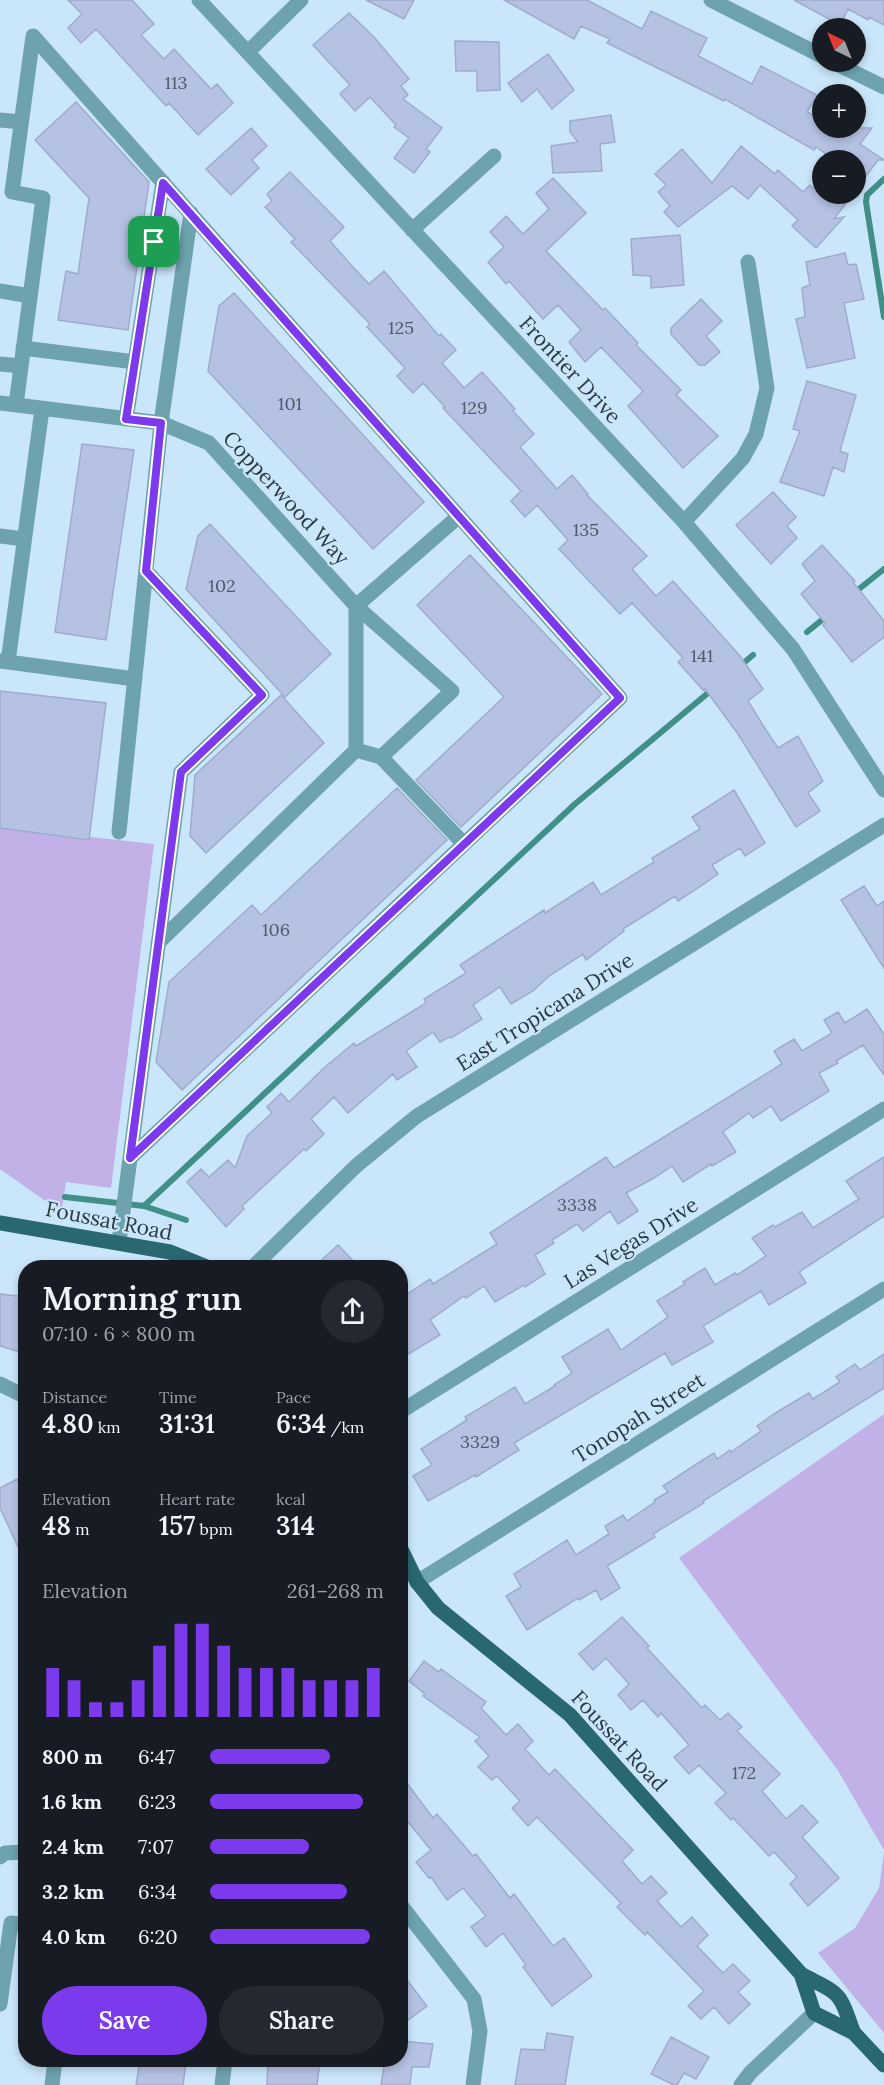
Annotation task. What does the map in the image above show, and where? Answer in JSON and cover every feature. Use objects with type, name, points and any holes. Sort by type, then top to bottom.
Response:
[{"type":"main road","name":"Foussat Road","points":[[0,1223],[170,1252],[190,1260]]},
{"type":"main road","name":"Foussat Road","points":[[408,1563],[417,1582],[438,1608],[570,1715],[801,1974],[835,1993],[842,2002],[846,2018],[854,2032],[884,2065]]},
{"type":"main road","name":"Foussat Road","points":[[801,1974],[814,2013],[854,2032]]},
{"type":"street","name":"Frontier Drive","points":[[199,0],[684,522],[793,649],[884,790]]},
{"type":"street","points":[[248,52],[301,0]]},
{"type":"street","points":[[711,0],[812,51]]},
{"type":"street","points":[[16,405],[43,198],[6,191],[21,122],[33,36],[620,698],[130,1158]]},
{"type":"street","points":[[853,72],[884,87]]},
{"type":"street","points":[[0,120],[21,122]]},
{"type":"street","points":[[412,230],[494,156]]},
{"type":"street","points":[[126,419],[163,183]]},
{"type":"street","points":[[119,832],[161,423],[191,213]]},
{"type":"street","points":[[684,522],[742,458],[756,434],[767,388],[748,262]]},
{"type":"street","points":[[0,291],[30,296]]},
{"type":"street","points":[[24,348],[135,362]]},
{"type":"street","points":[[0,364],[21,366]]},
{"type":"street","name":"Copperwood Way","points":[[0,403],[161,423],[209,444],[356,606],[452,691],[381,757]]},
{"type":"street","points":[[42,409],[4,662],[135,680]]},
{"type":"street","points":[[158,942],[356,750],[356,606],[459,516]]},
{"type":"street","points":[[0,536],[24,539]]},
{"type":"street","points":[[118,1242],[181,772],[262,695],[146,571]]},
{"type":"street","points":[[356,750],[381,757],[464,844]]},
{"type":"street","name":"East Tropicana Drive","points":[[260,1260],[356,1166],[417,1116],[884,825]]},
{"type":"street","name":"Las Vegas Drive","points":[[408,1407],[884,1109]]},
{"type":"street","name":"Tonopah Street","points":[[417,1582],[884,1289]]},
{"type":"street","points":[[0,1384],[18,1393]]},
{"type":"street","points":[[0,1857],[5,1853],[18,1852]]},
{"type":"street","points":[[408,1914],[474,1999],[480,2031],[473,2085]]},
{"type":"street","points":[[0,2004],[11,1923],[18,1924]]},
{"type":"street","points":[[741,2085],[750,2073],[814,2013]]},
{"type":"street","points":[[52,2085],[54,2067]]},
{"type":"street","points":[[222,2085],[224,2067]]},
{"type":"shaded area","points":[[0,827],[154,844],[111,1188],[66,1182],[62,1209],[44,1200],[0,1169]]},
{"type":"shaded area","points":[[884,1414],[884,1850],[837,1769],[679,1558]]},
{"type":"shaded area","points":[[884,1853],[884,2033],[818,1953],[855,1928],[879,1888]]},
{"type":"building","points":[[68,0],[132,0],[154,24],[141,35],[164,59],[174,49],[211,89],[217,84],[233,103],[198,135],[169,103],[166,106],[96,29],[81,43],[68,28],[82,14]]},
{"type":"building","points":[[366,0],[414,0],[404,19]]},
{"type":"building","points":[[504,0],[587,0],[642,29],[651,11],[707,38],[698,56],[752,84],[761,66],[812,92],[812,104],[807,112],[812,114],[812,138],[864,138],[860,144],[884,160],[878,160],[866,176],[866,150],[820,150],[816,147],[814,150],[725,99],[724,101],[607,43],[610,39],[581,26],[574,39]]},
{"type":"building","points":[[794,0],[884,0],[884,25],[869,17],[868,20],[848,9],[844,18],[827,18]]},
{"type":"building","points":[[349,13],[374,37],[409,79],[401,86],[408,95],[403,99],[442,128],[426,149],[430,152],[414,173],[394,158],[409,138],[394,127],[396,125],[370,97],[355,111],[340,94],[350,85],[313,45]]},
{"type":"building","points":[[455,41],[499,42],[500,90],[477,91],[477,71],[456,71]]},
{"type":"building","points":[[548,54],[574,90],[552,109],[537,89],[522,102],[508,83]]},
{"type":"building","points":[[76,102],[149,182],[128,330],[58,320],[66,271],[78,274],[89,198],[35,140]]},
{"type":"building","points":[[611,115],[615,142],[600,144],[602,171],[553,173],[551,146],[578,142],[570,132],[570,121]]},
{"type":"building","points":[[251,128],[267,146],[252,160],[259,168],[231,195],[206,169]]},
{"type":"building","points":[[866,128],[872,128],[866,136]]},
{"type":"building","points":[[741,146],[775,174],[778,170],[803,192],[810,185],[812,204],[845,204],[834,219],[844,217],[816,248],[792,226],[798,220],[760,185],[748,199],[732,186],[678,227],[664,212],[670,206],[658,192],[666,185],[655,174],[682,149],[712,183]]},
{"type":"building","points":[[290,172],[344,227],[330,241],[352,266],[369,284],[384,271],[439,336],[441,334],[456,350],[442,363],[464,388],[482,372],[515,409],[513,411],[534,434],[520,447],[557,489],[572,475],[587,495],[647,556],[632,569],[656,596],[673,581],[740,656],[763,689],[748,701],[766,730],[778,748],[798,736],[823,781],[808,793],[820,811],[796,827],[738,734],[705,689],[703,690],[678,662],[683,658],[632,603],[620,614],[559,549],[568,540],[537,505],[525,517],[511,501],[521,491],[443,408],[445,407],[423,383],[413,393],[397,376],[405,368],[367,327],[370,324],[291,242],[295,239],[265,207],[272,201],[267,194]]},
{"type":"building","points":[[553,178],[586,213],[546,251],[638,343],[636,345],[681,390],[676,395],[718,436],[683,468],[628,406],[643,391],[601,347],[585,362],[569,342],[581,330],[558,305],[543,319],[509,281],[506,284],[488,262],[504,247],[490,232],[506,216],[523,234],[549,209],[536,193]]},
{"type":"building","points":[[680,235],[684,285],[651,288],[651,276],[633,275],[631,239]]},
{"type":"building","points":[[845,253],[848,265],[856,264],[864,299],[844,303],[855,358],[807,368],[796,319],[805,317],[802,288],[810,285],[806,262]]},
{"type":"building","points":[[234,293],[424,502],[373,549],[208,371],[219,306]]},
{"type":"building","points":[[701,299],[722,321],[706,336],[720,352],[705,365],[699,365],[671,334],[671,328]]},
{"type":"building","points":[[807,381],[856,395],[840,451],[848,454],[844,472],[833,467],[824,496],[780,482],[800,431],[793,429]]},
{"type":"building","points":[[82,444],[134,450],[106,640],[55,632]]},
{"type":"building","points":[[773,492],[796,517],[787,526],[797,538],[771,564],[736,525]]},
{"type":"building","points":[[210,524],[331,654],[285,697],[186,589],[198,536]]},
{"type":"building","points":[[822,545],[855,581],[853,582],[884,621],[884,637],[852,662],[801,594],[815,581],[802,564]]},
{"type":"building","points":[[470,555],[602,694],[461,827],[416,780],[504,697],[417,605]]},
{"type":"building","points":[[0,691],[106,703],[89,840],[0,828]]},
{"type":"building","points":[[281,695],[324,743],[206,853],[190,836],[195,775]]},
{"type":"building","points":[[397,788],[447,840],[182,1090],[156,1062],[169,982],[252,905],[261,915]]},
{"type":"building","points":[[734,790],[765,843],[745,856],[740,848],[712,865],[718,874],[707,882],[678,901],[675,896],[623,929],[624,931],[586,960],[583,954],[549,976],[533,991],[511,1004],[500,987],[473,1005],[482,1019],[440,1042],[433,1032],[406,1051],[417,1067],[397,1080],[393,1074],[348,1113],[334,1097],[311,1119],[324,1134],[306,1151],[304,1149],[242,1206],[244,1209],[226,1227],[187,1182],[201,1169],[209,1177],[228,1160],[235,1168],[247,1136],[272,1113],[267,1107],[281,1093],[289,1102],[354,1043],[356,1046],[426,1003],[424,999],[466,973],[460,965],[544,910],[545,913],[593,882],[601,895],[654,862],[652,858],[700,829],[692,817]]},
{"type":"building","points":[[864,886],[877,906],[884,901],[884,968],[841,900]]},
{"type":"building","points":[[867,1009],[884,1034],[884,1075],[863,1045],[819,1073],[829,1091],[781,1121],[771,1106],[753,1118],[749,1113],[723,1132],[736,1152],[712,1166],[711,1164],[683,1182],[672,1166],[626,1193],[638,1211],[618,1224],[610,1211],[583,1231],[577,1224],[552,1240],[554,1243],[535,1255],[545,1274],[495,1302],[484,1286],[466,1298],[464,1296],[430,1320],[440,1335],[408,1354],[408,1294],[430,1279],[433,1284],[497,1244],[490,1233],[606,1157],[614,1168],[782,1064],[774,1051],[794,1039],[802,1051],[832,1033],[824,1020],[838,1012],[845,1023]]},
{"type":"building","points":[[884,1157],[884,1216],[799,1272],[806,1283],[769,1305],[761,1291],[703,1326],[713,1342],[672,1365],[665,1353],[514,1443],[519,1450],[476,1477],[475,1475],[428,1501],[413,1476],[432,1465],[421,1449],[467,1420],[465,1417],[515,1387],[525,1404],[555,1386],[572,1373],[562,1357],[608,1329],[621,1350],[668,1317],[657,1301],[685,1284],[683,1282],[705,1268],[715,1285],[735,1273],[737,1275],[766,1256],[752,1238],[773,1225],[775,1227],[802,1212],[813,1228],[859,1199],[846,1181]]},
{"type":"building","points":[[338,1245],[352,1260],[322,1260]]},
{"type":"building","points":[[0,1294],[18,1296],[18,1352],[0,1346]]},
{"type":"building","points":[[884,1354],[884,1388],[703,1501],[704,1503],[653,1534],[655,1537],[607,1566],[620,1588],[601,1600],[596,1590],[579,1600],[578,1598],[527,1630],[506,1596],[521,1587],[514,1574],[567,1540],[576,1555],[609,1534],[605,1526],[623,1515],[627,1521],[668,1492],[663,1486],[695,1465],[714,1453],[717,1459],[730,1450],[731,1452],[761,1431],[757,1426],[777,1412],[809,1393],[813,1399],[840,1382],[836,1377],[855,1364],[860,1370]]},
{"type":"building","points":[[17,1479],[18,1481],[18,1547],[0,1508],[0,1488]]},
{"type":"building","points":[[622,1617],[702,1708],[705,1705],[720,1720],[728,1713],[742,1727],[737,1731],[780,1774],[762,1791],[786,1819],[802,1805],[818,1822],[802,1837],[839,1878],[808,1906],[790,1884],[797,1877],[774,1852],[769,1856],[733,1818],[731,1820],[715,1803],[726,1793],[699,1765],[689,1774],[674,1757],[689,1745],[661,1713],[658,1717],[643,1700],[631,1710],[618,1695],[629,1684],[606,1658],[593,1670],[579,1654]]},
{"type":"building","points":[[424,1661],[439,1672],[441,1669],[486,1702],[481,1708],[506,1735],[518,1724],[533,1741],[525,1749],[549,1775],[555,1769],[633,1850],[622,1861],[642,1884],[651,1876],[667,1893],[657,1901],[681,1927],[692,1917],[708,1935],[697,1946],[723,1973],[733,1964],[750,1981],[738,1992],[750,2004],[729,2024],[714,2007],[701,2019],[688,2006],[704,1991],[647,1932],[645,1935],[617,1907],[621,1903],[537,1817],[528,1826],[512,1808],[520,1801],[497,1776],[492,1780],[478,1767],[489,1756],[475,1741],[480,1737],[423,1696],[425,1694],[409,1681]]},
{"type":"building","points":[[408,1785],[433,1818],[437,1814],[473,1856],[476,1854],[510,1898],[514,1894],[553,1946],[564,1938],[592,1976],[552,2006],[523,1967],[526,1965],[503,1933],[486,1947],[471,1927],[486,1916],[463,1888],[447,1900],[431,1877],[429,1878],[416,1862],[431,1850],[409,1823]]},
{"type":"building","points":[[408,1981],[427,2006],[408,2020]]},
{"type":"building","points":[[547,2033],[573,2037],[565,2085],[515,2085],[521,2049],[544,2050]]},
{"type":"building","points":[[671,2037],[709,2057],[696,2079],[684,2073],[677,2085],[674,2085],[651,2074]]},
{"type":"building","points":[[408,2042],[433,2044],[429,2067],[412,2067],[410,2085],[381,2085],[384,2067],[408,2067]]},
{"type":"building","points":[[139,2067],[185,2067],[183,2085],[136,2085]]},
{"type":"building","points":[[268,2067],[319,2067],[317,2085],[267,2085]]},
{"type":"waterway","points":[[884,179],[867,195],[866,202],[884,317]]},
{"type":"waterway","points":[[854,593],[884,569]]},
{"type":"waterway","points":[[807,632],[828,615]]},
{"type":"waterway","points":[[740,666],[753,655]]},
{"type":"waterway","points":[[144,1206],[575,804],[714,688]]},
{"type":"waterway","points":[[65,1197],[144,1206],[186,1220]]},
{"type":"route","points":[[163,183],[620,698],[130,1158],[181,772],[262,695],[146,571],[161,423],[126,419],[154,242],[163,183]]}]
